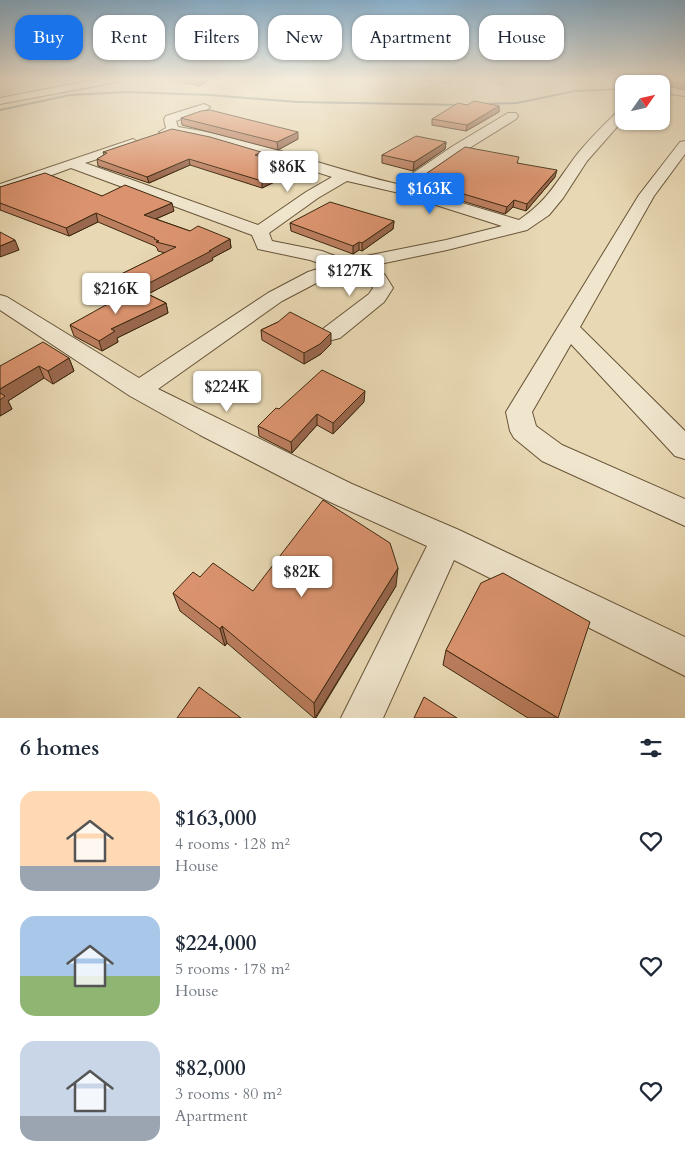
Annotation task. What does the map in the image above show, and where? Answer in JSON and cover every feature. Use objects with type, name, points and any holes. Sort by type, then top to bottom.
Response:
[{"type":"street","points":[[172,129],[170,120],[192,112]]},
{"type":"street","points":[[400,189],[458,149],[512,116]]},
{"type":"street","points":[[139,390],[274,297],[315,276],[353,264],[456,243],[521,226],[548,206],[581,159],[615,121]]},
{"type":"street","points":[[0,189],[172,129],[214,138],[345,176],[400,189],[521,226]]},
{"type":"street","points":[[685,145],[647,195],[519,412],[524,432],[552,453],[685,513]]},
{"type":"street","points":[[70,163],[260,232]]},
{"type":"street","points":[[260,232],[312,195],[345,176]]},
{"type":"street","points":[[260,232],[264,245],[353,264],[378,277],[383,288],[377,298],[332,333]]},
{"type":"street","points":[[4,309],[139,390],[210,428],[341,493],[446,540],[685,657]]},
{"type":"street","points":[[568,328],[685,448]]},
{"type":"street","points":[[362,718],[446,540]]},
{"type":"building","points":[[200,112],[216,112],[298,132],[277,142],[181,118]]},
{"type":"building","points":[[444,112],[490,112],[467,125],[432,119]]},
{"type":"building","points":[[172,129],[210,137],[261,152],[255,155],[292,166],[262,181],[189,159],[147,177],[97,159],[107,153],[103,152]]},
{"type":"building","points":[[416,136],[446,142],[414,162],[382,155]]},
{"type":"building","points":[[465,147],[519,157],[517,163],[557,170],[527,204],[514,200],[507,207],[417,180]]},
{"type":"building","points":[[45,173],[102,196],[125,185],[172,203],[144,215],[190,231],[198,226],[230,239],[209,251],[211,251],[128,294],[105,282],[176,247],[156,242],[159,241],[155,238],[96,213],[66,228],[0,203],[0,187]]},
{"type":"building","points":[[330,202],[394,221],[362,243],[359,242],[353,246],[290,223]]},
{"type":"building","points":[[0,232],[15,240],[0,246]]},
{"type":"building","points":[[141,291],[166,303],[111,329],[115,331],[99,341],[70,325],[104,306]]},
{"type":"building","points":[[290,312],[331,333],[320,344],[304,353],[261,330],[278,322]]},
{"type":"building","points":[[43,342],[69,358],[48,371],[39,366],[0,389],[0,366]]},
{"type":"building","points":[[322,370],[365,391],[333,423],[317,414],[291,442],[258,426],[276,408],[279,409]]},
{"type":"building","points":[[0,393],[5,396],[0,400]]},
{"type":"building","points":[[323,500],[390,543],[398,568],[314,703],[222,626],[220,629],[173,593],[193,572],[200,577],[213,563],[253,591]]},
{"type":"building","points":[[503,573],[590,622],[558,718],[446,650],[481,583]]},
{"type":"building","points":[[199,687],[241,718],[177,718]]},
{"type":"building","points":[[424,697],[457,718],[414,718]]}]
